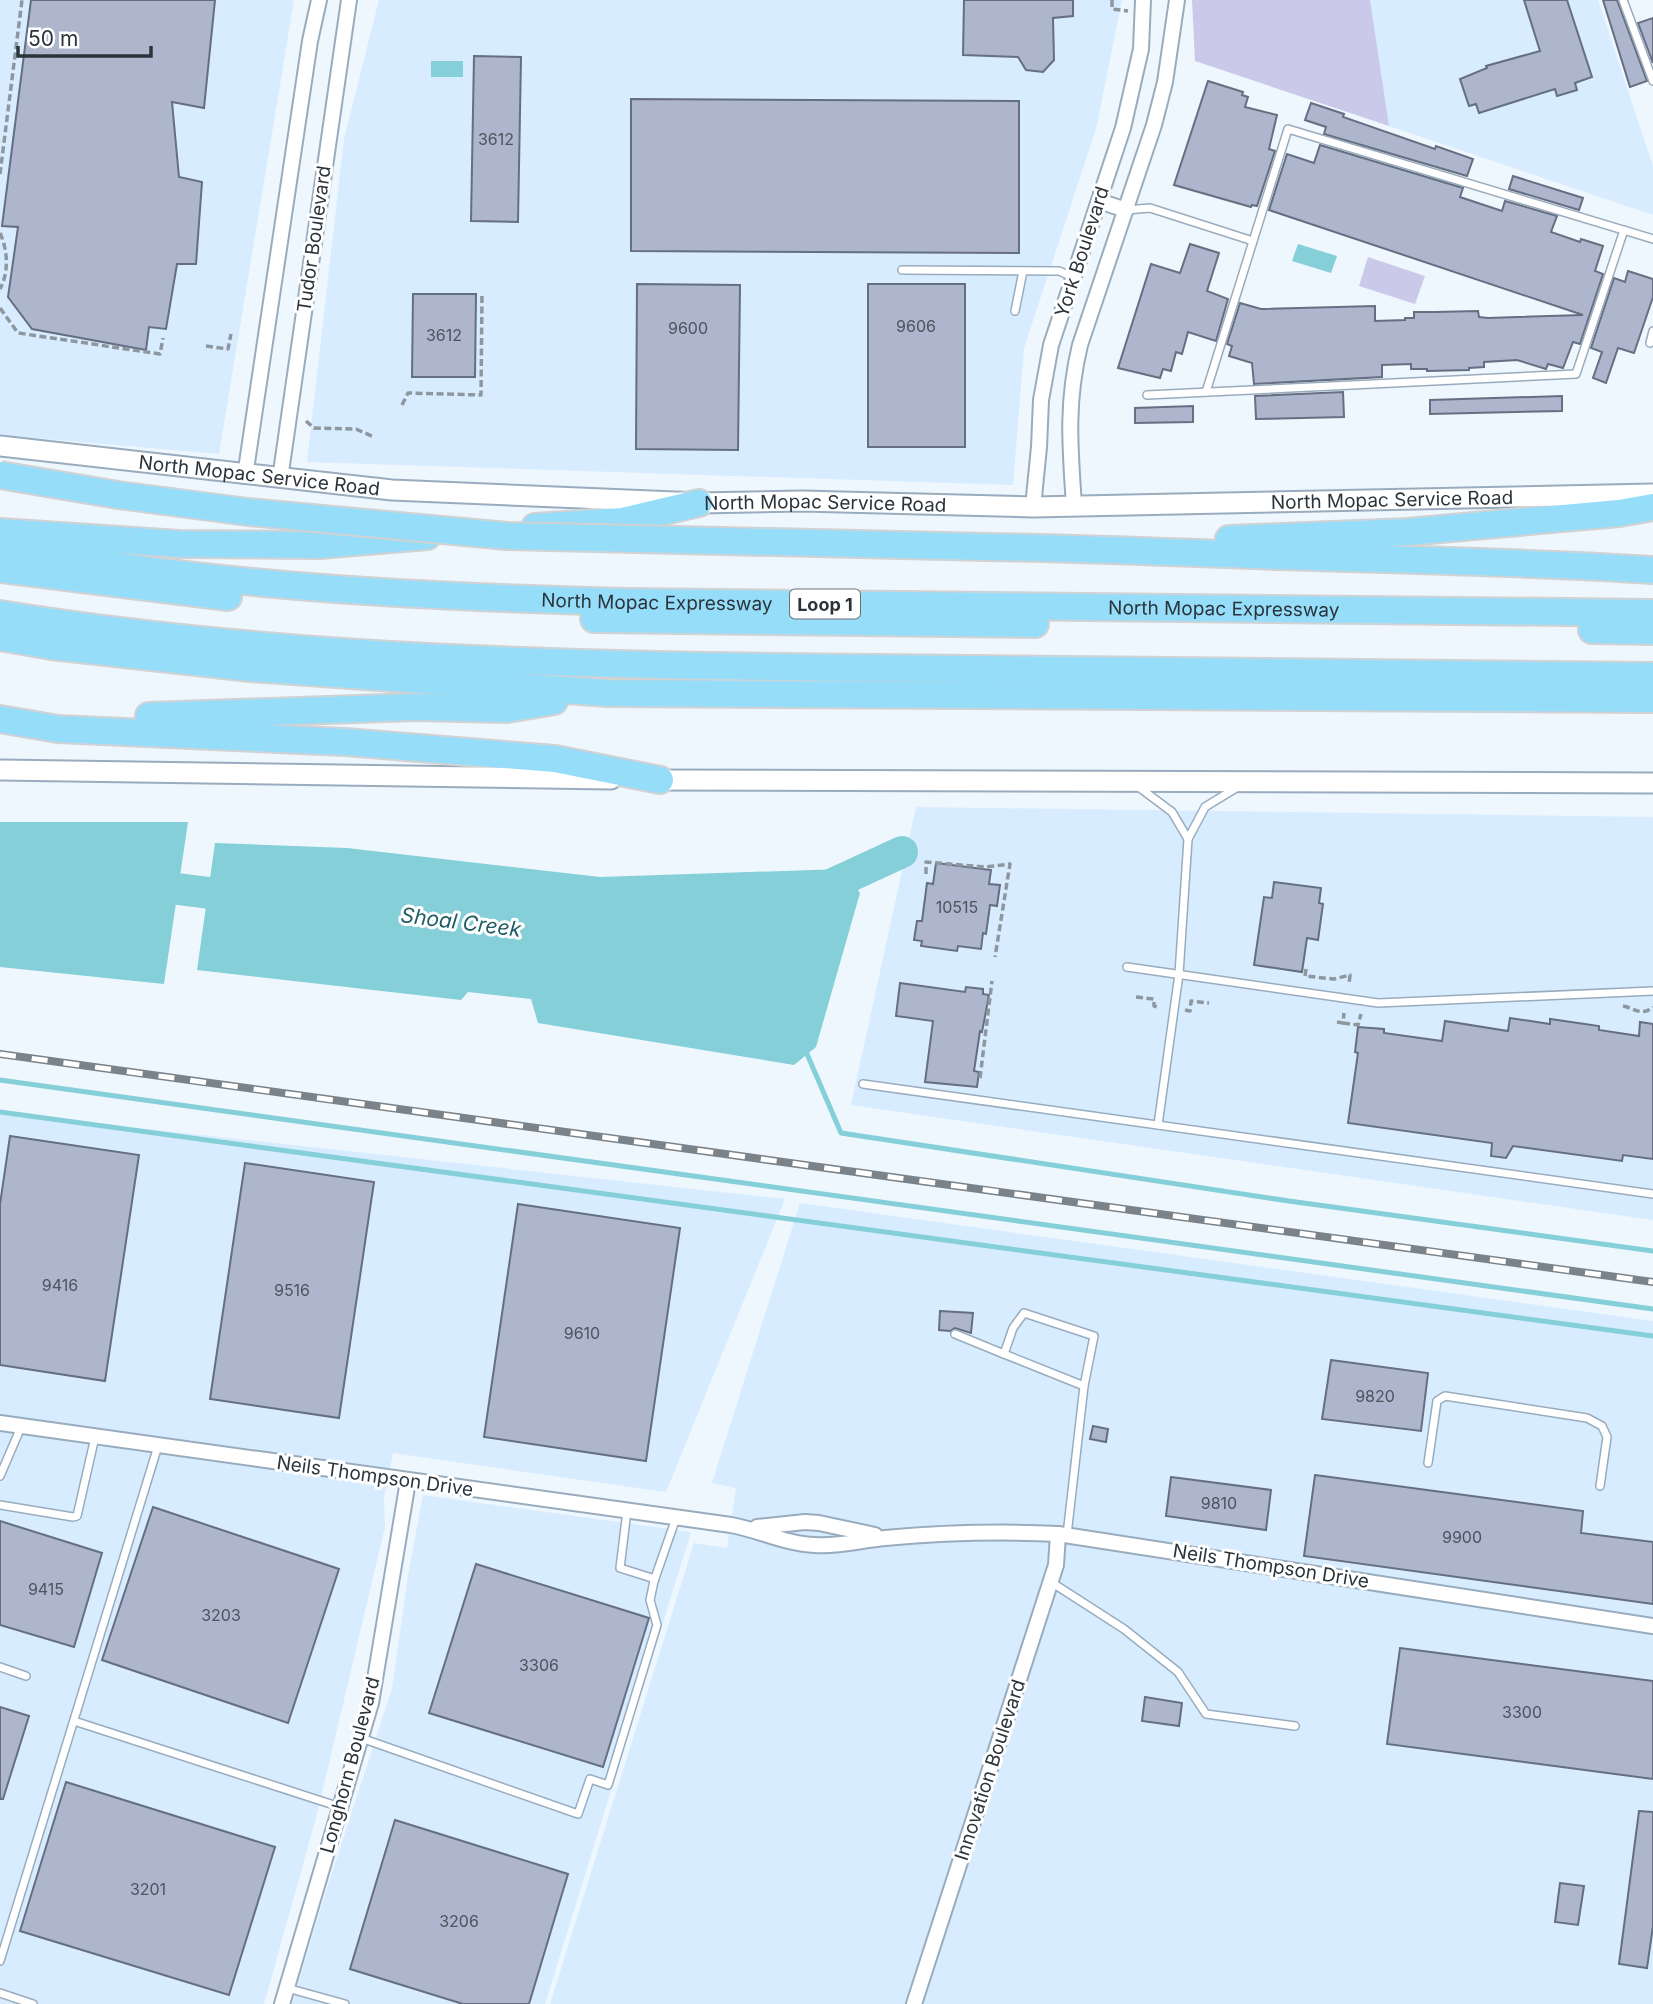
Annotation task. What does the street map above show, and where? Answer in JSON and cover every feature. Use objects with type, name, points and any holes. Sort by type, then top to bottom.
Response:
[{"type":"highway","points":[[0,475],[118,495],[235,510],[507,536],[1084,548],[1581,565],[1653,570]]},
{"type":"highway","points":[[0,532],[179,544],[319,545],[623,520],[699,503]]},
{"type":"highway","points":[[1084,548],[1232,538],[1407,532],[1619,513],[1653,507]]},
{"type":"highway","name":"North Mopac Expressway","points":[[0,547],[78,562],[240,581],[473,597],[1653,612]]},
{"type":"highway","points":[[0,569],[267,602],[482,616],[1653,631]]},
{"type":"highway","points":[[0,614],[137,633],[254,645],[472,661],[645,666],[1653,677]]},
{"type":"highway","points":[[0,637],[52,646],[251,668],[608,693],[1653,699]]},
{"type":"highway","points":[[0,719],[415,707],[507,709],[608,693]]},
{"type":"highway","points":[[0,719],[58,729],[345,742],[555,759],[660,780]]},
{"type":"main road","name":"North Mopac Service Road","points":[[0,446],[245,476],[392,490],[699,503],[802,501],[1033,506],[1653,494]]},
{"type":"main road","points":[[0,770],[660,780],[1653,783]]},
{"type":"street","name":"Tudor Boulevard","points":[[245,476],[310,41],[319,0]]},
{"type":"street","name":"Tudor Boulevard","points":[[280,479],[349,0]]},
{"type":"street","name":"York Boulevard","points":[[1073,505],[1069,419],[1073,374],[1080,345],[1154,125],[1165,82],[1177,0]]},
{"type":"street","name":"York Boulevard","points":[[1033,506],[1041,400],[1051,345],[1123,128],[1141,49],[1138,6]]},
{"type":"street","points":[[1099,201],[1126,211]]},
{"type":"street","name":"Neils Thompson Drive","points":[[0,1423],[749,1528],[817,1546],[886,1538],[1027,1533],[1062,1535],[1653,1626]]},
{"type":"street","name":"Longhorn Boulevard","points":[[282,2004],[371,1703],[408,1481]]},
{"type":"street","name":"Neils Thompson Drive","points":[[749,1528],[805,1522],[886,1538]]},
{"type":"street","name":"Innovation Boulevard","points":[[914,2004],[1056,1565],[1062,1535]]},
{"type":"lane","points":[[1623,0],[1653,81]]},
{"type":"lane","points":[[1206,392],[1288,129],[1653,239]]},
{"type":"lane","points":[[1126,211],[1150,208],[1253,241]]},
{"type":"lane","points":[[1147,395],[1576,374],[1624,230]]},
{"type":"lane","points":[[902,270],[1059,271],[1073,278]]},
{"type":"lane","points":[[1015,311],[1023,271]]},
{"type":"lane","points":[[1650,342],[1653,331]]},
{"type":"lane","points":[[1130,781],[1172,813],[1188,839]]},
{"type":"lane","points":[[1158,1125],[1179,974],[1188,839],[1205,807],[1244,782]]},
{"type":"lane","points":[[1127,967],[1378,1003],[1653,990]]},
{"type":"lane","points":[[863,1084],[1653,1194]]},
{"type":"lane","points":[[1004,1354],[1013,1328],[1024,1313],[1094,1336],[1062,1535]]},
{"type":"lane","points":[[955,1334],[1084,1386]]},
{"type":"lane","points":[[1428,1463],[1437,1401],[1445,1396],[1587,1418],[1602,1426],[1607,1437],[1601,1486]]},
{"type":"lane","points":[[0,1476],[21,1426]]},
{"type":"lane","points":[[0,1505],[77,1516],[95,1437]]},
{"type":"lane","points":[[0,1961],[158,1446]]},
{"type":"lane","points":[[627,1511],[620,1568],[655,1578]]},
{"type":"lane","points":[[361,1738],[578,1814],[590,1779],[608,1785],[657,1625],[650,1600],[676,1518]]},
{"type":"lane","points":[[1050,1582],[1124,1629],[1178,1672],[1206,1714],[1295,1726]]},
{"type":"lane","points":[[0,1667],[26,1676]]},
{"type":"lane","points":[[74,1721],[340,1807]]},
{"type":"lane","points":[[287,1987],[345,2004]]},
{"type":"lane","points":[[0,1993],[33,2004]]},
{"type":"path","points":[[0,174],[22,0]]},
{"type":"path","points":[[1112,0],[1112,9],[1138,6]]},
{"type":"path","points":[[0,233],[6,255],[6,268],[0,289]]},
{"type":"path","points":[[402,405],[408,393],[481,395],[482,293]]},
{"type":"path","points":[[0,307],[18,334],[160,354],[163,338]]},
{"type":"path","points":[[206,346],[228,349],[231,334]]},
{"type":"path","points":[[306,421],[314,428],[356,429],[374,437]]},
{"type":"path","points":[[926,874],[926,862],[985,867],[1010,864],[995,957]]},
{"type":"path","points":[[1306,970],[1305,976],[1334,979],[1350,975],[1349,984]]},
{"type":"path","points":[[980,1078],[992,981]]},
{"type":"path","points":[[1136,996],[1154,999],[1154,1006],[1157,1007]]},
{"type":"path","points":[[1184,1010],[1190,1011],[1191,1001],[1209,1003]]},
{"type":"path","points":[[1336,1022],[1343,1023],[1344,1013]]},
{"type":"shaded area","points":[[0,0],[294,0],[219,454],[0,435]]},
{"type":"shaded area","points":[[379,0],[1122,0],[1096,129],[1024,348],[1013,485],[307,462],[344,139]]},
{"type":"shaded area","points":[[1192,0],[1370,0],[1389,126],[1195,61]]},
{"type":"shaded area","points":[[1369,0],[1598,0],[1653,166],[1653,215],[1389,126]]},
{"type":"shaded area","points":[[1368,257],[1425,276],[1415,304],[1359,286]]},
{"type":"shaded area","points":[[916,807],[1653,817],[1653,1220],[851,1105]]},
{"type":"shaded area","points":[[0,1113],[785,1199],[666,1492],[393,1453],[384,1498],[385,1527],[316,1818],[264,2004],[0,2004]]},
{"type":"shaded area","points":[[800,1203],[1653,1321],[1653,2004],[550,2004],[694,1543],[727,1548],[736,1488],[712,1483]]},
{"type":"shaded area","points":[[423,1495],[691,1532],[545,2004],[292,2004],[392,1689],[408,1575]]},
{"type":"water","points":[[431,61],[463,61],[463,77],[431,77]]},
{"type":"water","points":[[1298,244],[1337,256],[1331,273],[1292,261]]},
{"type":"water","points":[[0,822],[188,822],[164,984],[0,967]]},
{"type":"water","points":[[215,843],[347,848],[600,877],[843,869],[860,893],[816,1047],[794,1065],[538,1023],[531,999],[468,992],[461,1000],[197,970]]},
{"type":"building","points":[[31,0],[215,0],[204,108],[172,102],[179,177],[202,182],[196,264],[177,264],[166,329],[149,327],[146,350],[32,329],[8,297],[18,227],[2,226]]},
{"type":"building","points":[[964,0],[1073,0],[1073,16],[1053,18],[1054,60],[1043,72],[1026,70],[1018,57],[963,55]]},
{"type":"building","points":[[1524,0],[1567,0],[1592,77],[1575,83],[1577,90],[1557,96],[1555,89],[1479,113],[1476,104],[1469,106],[1460,79],[1487,68],[1486,66],[1540,51]]},
{"type":"building","points":[[1603,0],[1617,0],[1647,81],[1630,87]]},
{"type":"building","points":[[1653,18],[1653,63],[1638,23]]},
{"type":"building","points":[[474,56],[521,57],[518,222],[471,221]]},
{"type":"building","points":[[1208,81],[1243,92],[1242,95],[1248,97],[1245,107],[1277,115],[1269,149],[1275,151],[1257,206],[1251,207],[1174,185]]},
{"type":"building","points":[[631,99],[1019,101],[1019,253],[631,251]]},
{"type":"building","points":[[1311,103],[1435,149],[1436,146],[1473,159],[1467,176],[1324,134],[1326,127],[1305,120]]},
{"type":"building","points":[[1320,145],[1463,188],[1460,197],[1502,211],[1505,201],[1557,216],[1551,232],[1580,242],[1581,239],[1603,246],[1595,271],[1603,274],[1580,344],[1573,342],[1563,368],[1548,364],[1546,369],[1517,360],[1484,362],[1484,367],[1469,370],[1427,371],[1411,369],[1411,364],[1382,365],[1382,377],[1254,384],[1252,363],[1229,356],[1232,346],[1227,344],[1240,303],[1261,309],[1375,306],[1375,321],[1414,318],[1414,312],[1478,311],[1479,317],[1488,318],[1583,315],[1269,210],[1287,154],[1314,163]]},
{"type":"building","points":[[1513,176],[1583,198],[1579,210],[1509,189]]},
{"type":"building","points":[[1190,244],[1219,253],[1207,291],[1228,299],[1216,341],[1188,332],[1182,354],[1176,352],[1171,371],[1163,369],[1160,378],[1118,368],[1151,264],[1180,273]]},
{"type":"building","points":[[1628,271],[1653,279],[1653,297],[1634,353],[1618,348],[1606,383],[1593,378],[1602,352],[1591,348],[1614,278],[1625,282]]},
{"type":"building","points":[[637,284],[740,285],[738,450],[636,449]]},
{"type":"building","points":[[868,284],[965,284],[965,447],[868,447]]},
{"type":"building","points":[[413,294],[476,294],[475,377],[412,377]]},
{"type":"building","points":[[1343,392],[1344,417],[1256,419],[1255,396]]},
{"type":"building","points":[[1562,396],[1562,411],[1430,414],[1430,400]]},
{"type":"building","points":[[1193,406],[1193,422],[1135,423],[1135,408]]},
{"type":"building","points":[[936,863],[991,870],[989,884],[1000,885],[997,906],[990,905],[981,949],[958,946],[957,951],[921,946],[922,941],[914,940],[917,921],[922,921],[927,883],[933,884]]},
{"type":"building","points":[[1274,882],[1321,888],[1319,903],[1323,904],[1318,940],[1307,938],[1302,972],[1254,965],[1264,897],[1272,898]]},
{"type":"building","points":[[900,983],[965,992],[966,987],[983,989],[983,994],[989,995],[974,1071],[979,1072],[977,1087],[925,1082],[933,1021],[896,1016]]},
{"type":"building","points":[[1510,1018],[1550,1024],[1550,1019],[1599,1026],[1599,1030],[1639,1036],[1640,1022],[1653,1024],[1653,1159],[1623,1155],[1622,1161],[1513,1146],[1506,1158],[1491,1156],[1492,1143],[1348,1123],[1358,1053],[1355,1052],[1358,1027],[1384,1029],[1384,1033],[1442,1041],[1445,1021],[1508,1031]]},
{"type":"building","points":[[10,1136],[139,1155],[105,1381],[0,1365],[0,1204]]},
{"type":"building","points":[[245,1163],[374,1182],[339,1418],[210,1399]]},
{"type":"building","points":[[518,1204],[680,1228],[646,1461],[484,1437]]},
{"type":"building","points":[[940,1311],[973,1313],[971,1333],[955,1328],[950,1331],[939,1330]]},
{"type":"building","points":[[1331,1360],[1428,1373],[1421,1431],[1322,1419]]},
{"type":"building","points":[[1093,1426],[1108,1429],[1106,1442],[1090,1439]]},
{"type":"building","points":[[1315,1475],[1583,1511],[1581,1533],[1653,1542],[1653,1604],[1304,1556]]},
{"type":"building","points":[[1171,1477],[1271,1490],[1266,1530],[1166,1516]]},
{"type":"building","points":[[153,1507],[339,1569],[288,1723],[102,1660]]},
{"type":"building","points":[[0,1521],[102,1553],[74,1647],[0,1625]]},
{"type":"building","points":[[476,1564],[649,1618],[603,1767],[429,1713]]},
{"type":"building","points":[[1400,1648],[1653,1681],[1653,1779],[1387,1744]]},
{"type":"building","points":[[1145,1697],[1182,1703],[1179,1726],[1142,1721]]},
{"type":"building","points":[[0,1707],[29,1716],[3,1799],[0,1799]]},
{"type":"building","points":[[66,1782],[275,1847],[229,1995],[20,1931]]},
{"type":"building","points":[[1639,1811],[1653,1812],[1653,1926],[1647,1968],[1619,1964]]},
{"type":"building","points":[[395,1820],[568,1874],[529,2004],[463,2004],[350,1969]]},
{"type":"building","points":[[1560,1883],[1584,1886],[1578,1925],[1555,1922]]},
{"type":"waterway","name":"Shoal Creek","points":[[811,894],[902,852]]},
{"type":"waterway","name":"Shoal Creek","points":[[138,884],[249,898]]},
{"type":"waterway","points":[[802,1050],[807,1054],[841,1133],[1289,1201],[1653,1251]]},
{"type":"waterway","points":[[0,1080],[1653,1309]]},
{"type":"waterway","points":[[0,1112],[1653,1336]]},
{"type":"railway","points":[[0,1054],[1653,1282]]}]
